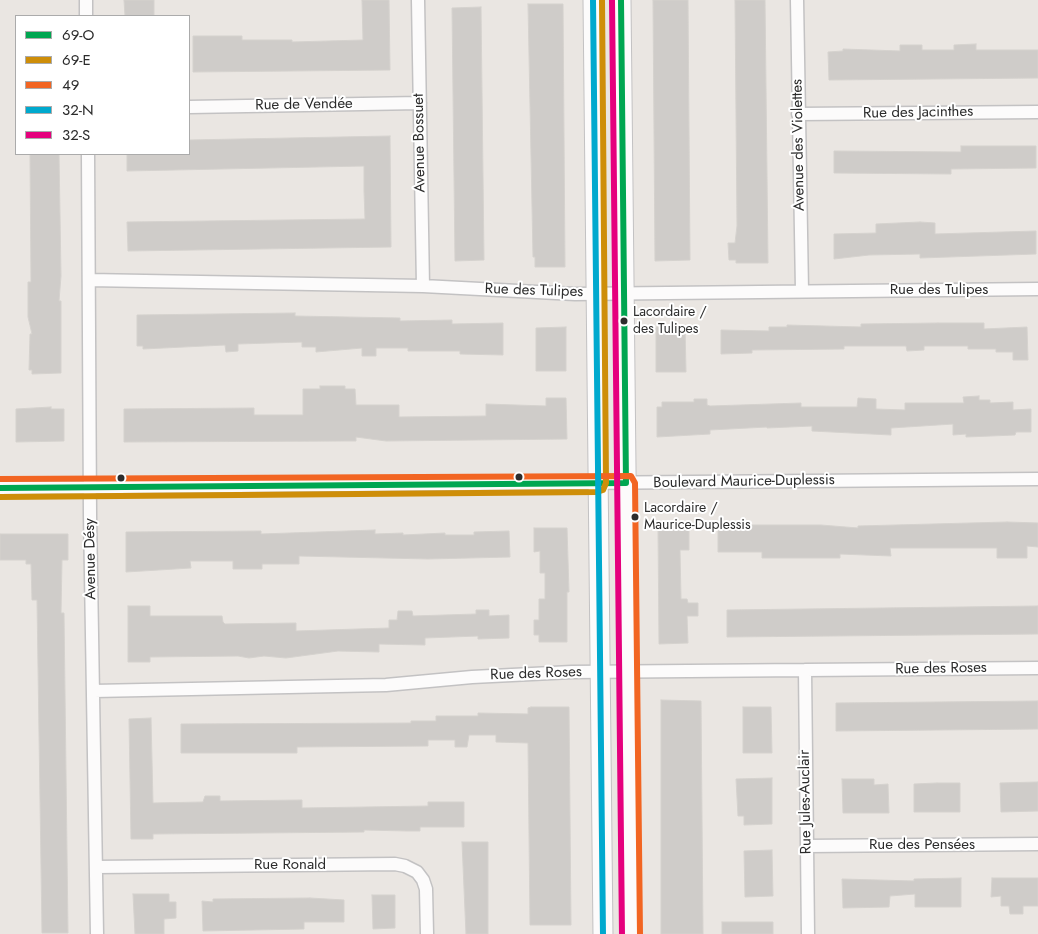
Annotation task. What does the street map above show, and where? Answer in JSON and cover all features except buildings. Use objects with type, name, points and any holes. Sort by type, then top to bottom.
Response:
[{"type":"main road","points":[[593,0],[603,934]]},
{"type":"main road","points":[[621,0],[631,934]]},
{"type":"street","points":[[86,0],[86,15]]},
{"type":"street","name":"Avenue Bossuet","points":[[418,0],[423,286]]},
{"type":"street","name":"Avenue des Violettes","points":[[797,0],[802,290]]},
{"type":"street","name":"Rue de Vendée","points":[[190,107],[420,103]]},
{"type":"street","name":"Rue des Jacinthes","points":[[798,114],[1038,112]]},
{"type":"street","name":"Avenue Désy","points":[[88,155],[97,934]]},
{"type":"street","name":"Rue des Tulipes","points":[[89,280],[423,286],[625,294],[802,290],[1038,289]]},
{"type":"street","name":"Boulevard Maurice-Duplessis","points":[[0,488],[1038,479]]},
{"type":"street","name":"Rue des Roses","points":[[94,691],[386,685],[472,677],[599,672],[1038,668]]},
{"type":"street","name":"Rue Jules-Auclair","points":[[805,670],[808,934]]},
{"type":"street","name":"Rue des Pensées","points":[[807,846],[1038,844]]},
{"type":"street","name":"Rue Ronald","points":[[96,867],[395,864],[405,866],[417,872],[423,880],[426,889],[427,934]]},
{"type":"transit line","name":"32-N","points":[[593,0],[603,934]]},
{"type":"transit line","name":"69-E","points":[[0,497],[597,492],[603,490],[606,483],[602,0]]},
{"type":"transit line","name":"32-S","points":[[612,0],[622,934]]},
{"type":"transit line","name":"69-O","points":[[0,488],[626,483],[621,0]]},
{"type":"transit line","name":"49","points":[[0,479],[631,476],[635,483],[640,934]]},
{"type":"place","name":"Lacordaire / des Tulipes","points":[[624,321]]},
{"type":"place","name":"Lacordaire / Maurice-Duplessis","points":[[635,517]]}]
